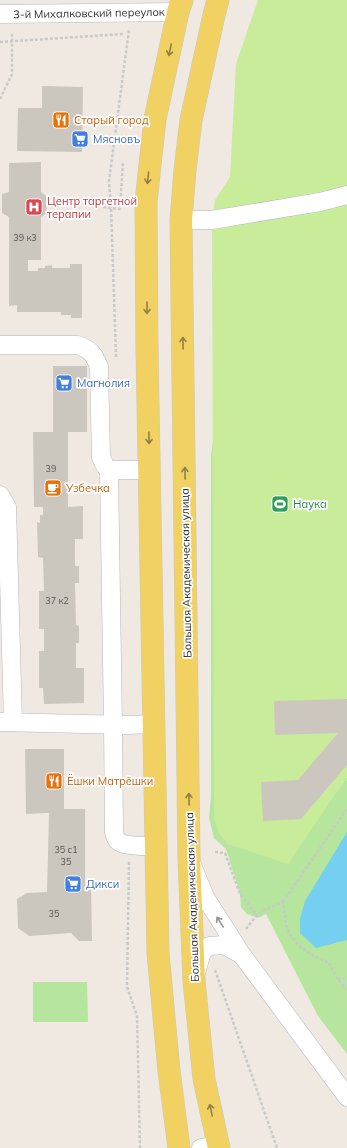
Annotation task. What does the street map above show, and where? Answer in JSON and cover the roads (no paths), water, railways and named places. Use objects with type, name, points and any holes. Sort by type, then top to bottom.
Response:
[{"type":"main road","name":"Большая Академическая улица","points":[[213,1147],[204,1080],[194,981],[189,859],[181,220],[191,120],[218,0]]},
{"type":"main road","points":[[179,1148],[169,1071],[158,953],[147,348],[146,202],[155,119],[180,6]]},
{"type":"street","name":"3-й Михалковский переулок","points":[[0,14],[180,6]]},
{"type":"street","points":[[181,220],[212,220],[320,202],[347,195]]},
{"type":"street","points":[[0,345],[78,345],[87,348],[95,356],[100,367],[101,457],[105,466],[109,470],[114,832],[120,843],[157,847]]},
{"type":"street","points":[[109,470],[149,470]]},
{"type":"street","points":[[0,495],[7,507],[7,722],[113,725],[155,724]]},
{"type":"street","points":[[189,859],[205,897],[242,955],[347,1096]]},
{"type":"street","points":[[194,981],[202,952],[209,946],[224,945],[242,955]]},
{"type":"water","points":[[347,832],[347,940],[316,948],[300,933],[300,919],[305,901]]},
{"type":"place","name":"Старый город","points":[[61,120]]},
{"type":"place","name":"Мясновъ","points":[[80,139]]},
{"type":"place","name":"Центр таргетной терапии","points":[[34,207]]},
{"type":"place","name":"Магнолия","points":[[64,383]]},
{"type":"place","name":"Узбечка","points":[[53,488]]},
{"type":"place","name":"Наука","points":[[280,504]]},
{"type":"place","name":"Ёшки Матрёшки","points":[[54,781]]},
{"type":"place","name":"Дикси","points":[[73,884]]}]
